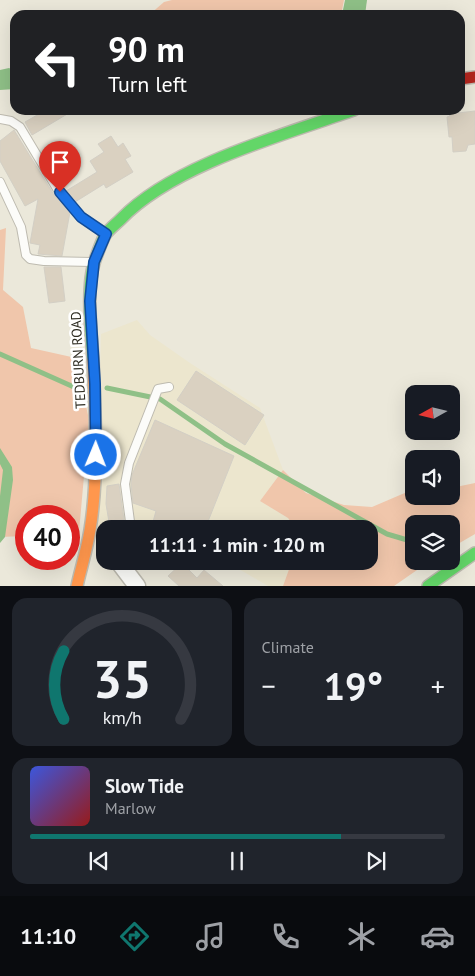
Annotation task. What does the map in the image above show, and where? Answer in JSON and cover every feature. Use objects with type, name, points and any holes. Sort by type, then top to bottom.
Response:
[{"type":"main road","name":"TEDBURN ROAD","points":[[98,520],[90,301],[94,262],[106,234],[130,209],[152,192],[181,176],[239,151],[340,115]]},
{"type":"main road","name":"TEDBURN ROAD","points":[[77,586],[96,532]]},
{"type":"main road","points":[[428,586],[475,553]]},
{"type":"street","points":[[125,570],[137,586]]},
{"type":"lane","points":[[0,119],[11,120],[20,127],[60,192],[81,217],[106,234]]},
{"type":"lane","points":[[0,182],[21,227],[26,255],[30,259],[94,262]]},
{"type":"lane","points":[[131,520],[125,484],[129,463],[158,389],[170,388]]},
{"type":"shaded area","points":[[172,0],[344,0],[342,10],[155,10],[164,2]]},
{"type":"shaded area","points":[[345,0],[367,0],[366,10],[343,10]]},
{"type":"shaded area","points":[[10,68],[10,89],[0,90],[0,70]]},
{"type":"shaded area","points":[[6,228],[3,290],[23,307],[31,348],[76,358],[89,420],[80,521],[80,505],[15,505],[15,536],[0,537],[0,230]]},
{"type":"shaded area","points":[[137,320],[150,335],[260,408],[283,470],[260,501],[289,520],[97,520],[101,334]]},
{"type":"shaded area","points":[[0,448],[12,467],[13,480],[5,537],[0,543],[0,496],[3,470],[0,464]]},
{"type":"shaded area","points":[[283,470],[306,493],[344,505],[372,507],[405,493],[405,505],[460,505],[460,486],[475,483],[475,534],[460,543],[460,515],[405,515],[405,570],[417,570],[394,586],[283,586],[289,570],[378,570],[378,520],[289,520],[260,501]]},
{"type":"shaded area","points":[[240,570],[289,570],[283,586],[268,586]]},
{"type":"building","points":[[475,111],[475,144],[468,145],[466,151],[453,152],[452,137],[449,137],[447,117],[450,115],[465,115],[465,112]]},
{"type":"building","points":[[37,115],[66,115],[32,135],[25,122]]},
{"type":"building","points":[[14,130],[54,195],[70,212],[62,256],[38,254],[40,245],[30,243],[38,199],[25,206],[0,161],[0,141]]},
{"type":"building","points":[[111,136],[118,147],[123,143],[131,156],[125,159],[133,172],[106,188],[104,184],[75,202],[66,191],[97,172],[90,161],[104,152],[98,144]]},
{"type":"building","points":[[44,267],[61,267],[65,301],[49,303]]},
{"type":"building","points":[[196,371],[264,415],[245,445],[177,400]]},
{"type":"building","points":[[155,420],[234,456],[209,520],[154,520],[156,511],[133,503],[132,475]]},
{"type":"building","points":[[119,484],[124,520],[109,520],[106,504],[107,486]]},
{"type":"building","points":[[174,570],[189,570],[197,578],[204,570],[223,586],[179,586],[168,576]]},
{"type":"waterway","points":[[0,354],[85,392]]},
{"type":"waterway","points":[[107,388],[160,399],[225,444],[387,534],[405,539]]},
{"type":"traffic: fast","points":[[93,359],[90,309],[92,270],[105,235],[111,229],[143,200],[199,167],[263,141],[339,115]]},
{"type":"traffic: fast","points":[[428,586],[475,553]]},
{"type":"traffic: slow","points":[[77,586],[89,537],[95,488],[96,445],[93,359]]},
{"type":"traffic: jam","points":[[465,78],[475,77]]},
{"type":"route","points":[[60,192],[81,217],[106,234],[94,262],[90,301],[95,384],[96,455]]}]
